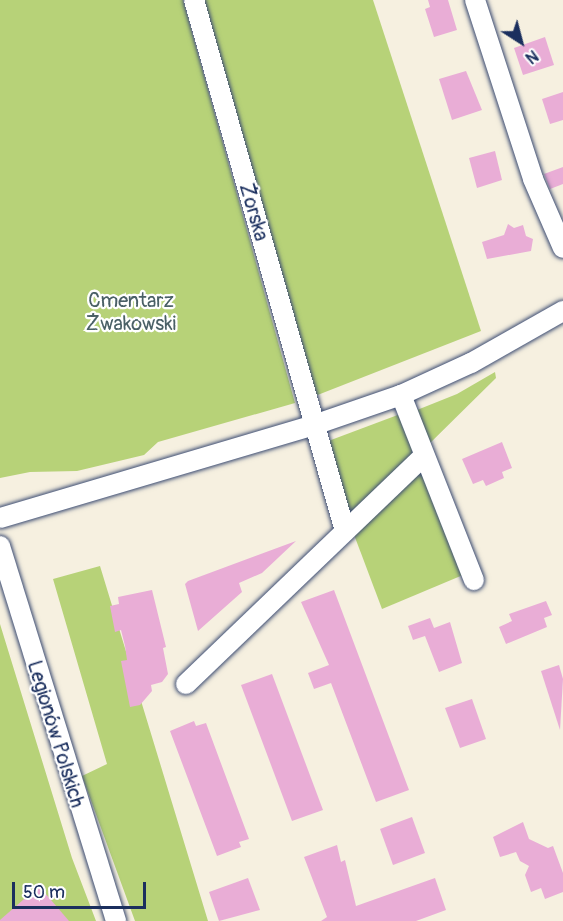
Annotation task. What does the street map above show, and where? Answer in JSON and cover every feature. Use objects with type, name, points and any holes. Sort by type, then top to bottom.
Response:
[{"type":"street","name":"Żorska","points":[[194,0],[345,531]]},
{"type":"street","points":[[475,0],[533,179],[563,248]]},
{"type":"street","points":[[0,518],[314,425],[400,395],[471,363],[563,311]]},
{"type":"street","points":[[400,395],[474,580]]},
{"type":"street","points":[[186,684],[423,457]]},
{"type":"street","name":"Legionów Polskich","points":[[0,546],[116,921]]},
{"type":"green space","name":"Cmentarz Żwakowski","points":[[0,0],[183,0],[295,403],[158,442],[144,455],[77,471],[30,472],[0,478]]},
{"type":"green space","points":[[203,0],[373,0],[481,331],[315,396]]},
{"type":"green space","points":[[495,372],[496,378],[424,449],[412,412],[457,394]]},
{"type":"green space","points":[[403,413],[418,455],[348,522],[323,443]]},
{"type":"green space","points":[[421,468],[463,575],[382,609],[353,532]]},
{"type":"green space","points":[[100,566],[208,921],[135,921],[82,776],[107,764],[53,579]]},
{"type":"green space","points":[[0,624],[72,858],[96,921],[0,921]]},
{"type":"building","points":[[428,0],[448,0],[457,30],[434,37],[425,9],[430,7]]},
{"type":"building","points":[[545,37],[554,65],[523,75],[514,48]]},
{"type":"building","points":[[466,71],[482,110],[452,120],[439,79]]},
{"type":"building","points":[[563,92],[563,120],[550,124],[542,99]]},
{"type":"building","points":[[495,151],[502,180],[477,188],[469,158]]},
{"type":"building","points":[[563,167],[563,184],[550,189],[544,174]]},
{"type":"building","points":[[508,224],[514,228],[523,225],[526,236],[533,239],[531,251],[487,259],[482,242],[504,235]]},
{"type":"building","points":[[502,442],[512,468],[502,472],[504,478],[486,486],[483,480],[473,484],[462,459]]},
{"type":"building","points":[[296,541],[262,573],[239,583],[242,592],[198,631],[185,584],[188,581]]},
{"type":"building","points":[[152,590],[166,647],[163,648],[168,674],[162,682],[151,685],[152,691],[140,705],[130,707],[121,661],[127,660],[125,646],[121,630],[115,632],[110,606],[119,604],[118,597]]},
{"type":"building","points":[[334,590],[409,790],[376,802],[331,683],[314,689],[308,673],[329,665],[301,602]]},
{"type":"building","points":[[546,601],[552,615],[544,618],[547,627],[506,644],[499,627],[512,621],[509,614]]},
{"type":"building","points":[[430,618],[434,628],[450,622],[462,663],[439,672],[425,636],[413,640],[408,626]]},
{"type":"building","points":[[559,665],[563,679],[560,730],[541,671]]},
{"type":"building","points":[[272,674],[323,810],[292,821],[241,685]]},
{"type":"building","points":[[472,699],[486,739],[460,748],[445,708]]},
{"type":"building","points":[[194,721],[196,726],[206,723],[249,839],[239,842],[241,847],[217,856],[170,731]]},
{"type":"building","points":[[412,817],[425,853],[393,865],[380,829]]},
{"type":"building","points":[[523,822],[529,839],[548,848],[553,846],[563,873],[563,892],[545,899],[541,888],[531,892],[525,875],[529,866],[520,861],[516,852],[500,857],[493,837]]},
{"type":"building","points":[[337,845],[341,862],[345,860],[356,906],[435,878],[446,910],[416,921],[321,921],[327,917],[304,857]]},
{"type":"building","points":[[248,878],[260,910],[219,921],[209,892]]},
{"type":"building","points":[[39,886],[69,921],[0,921],[0,920]]}]
